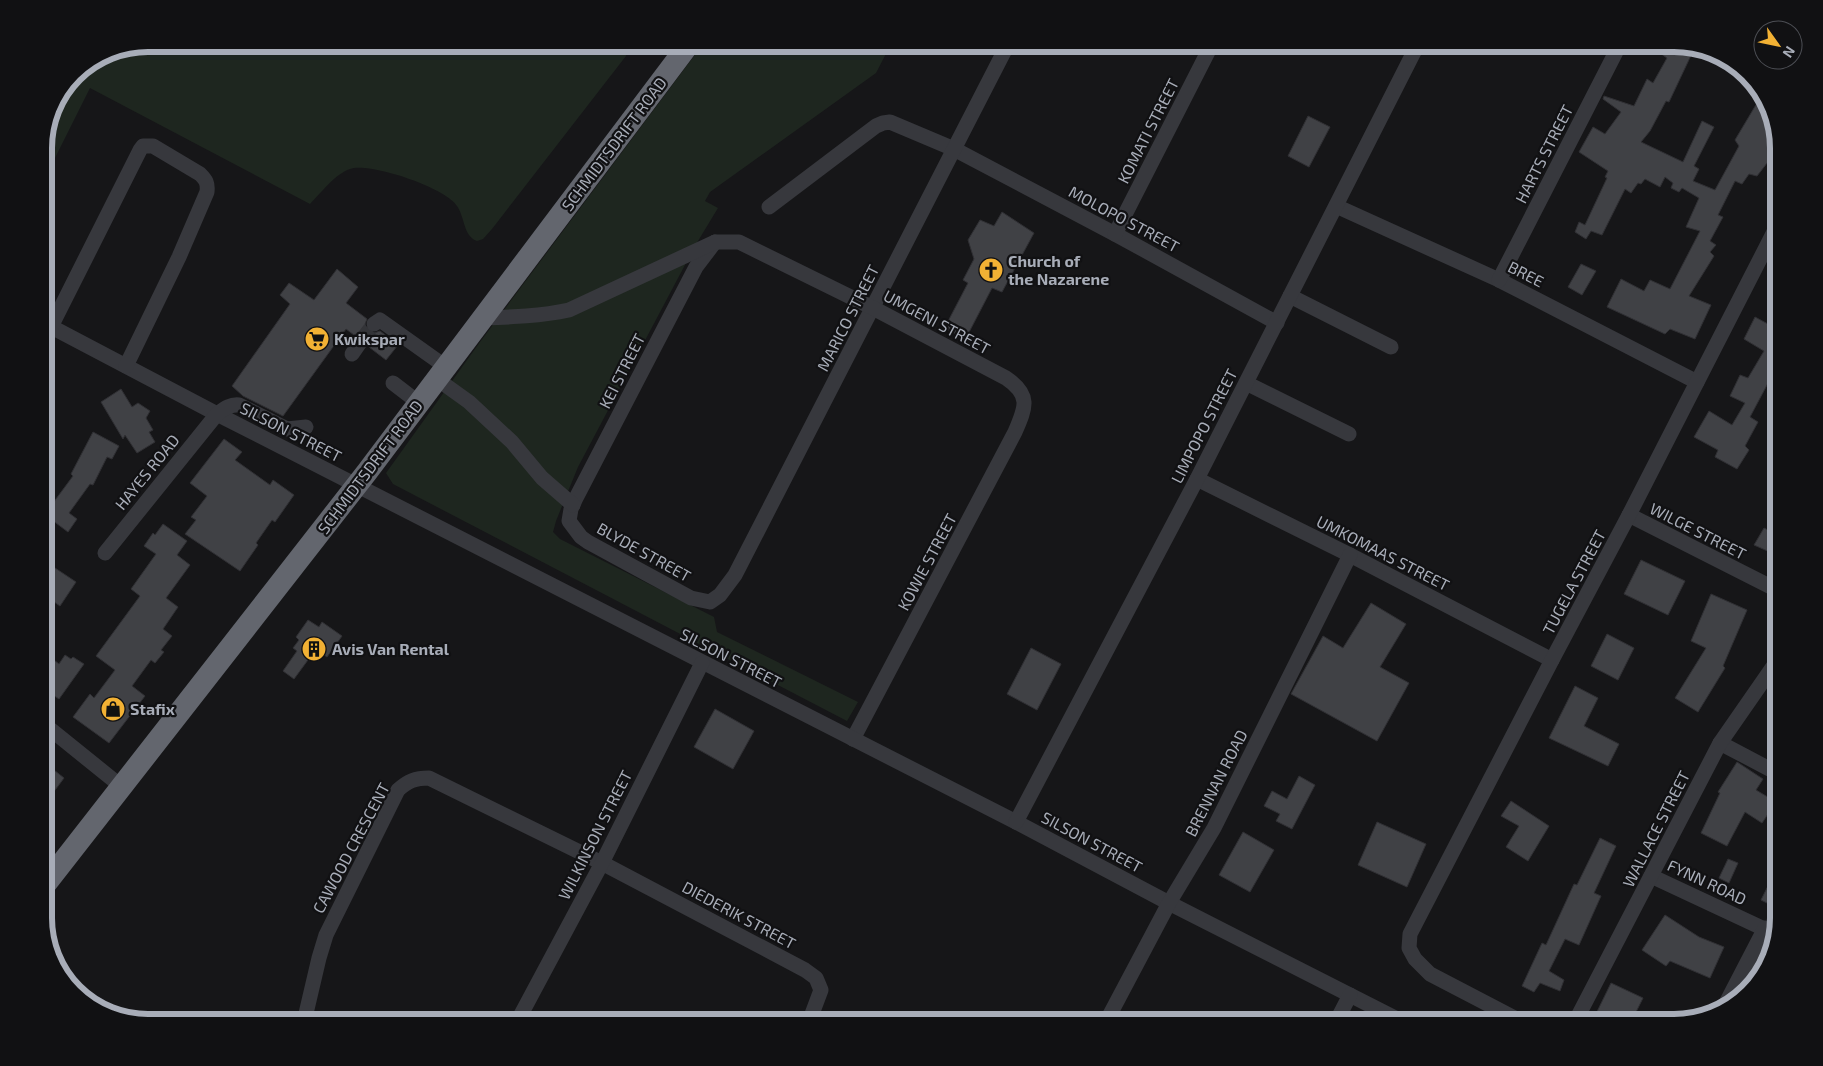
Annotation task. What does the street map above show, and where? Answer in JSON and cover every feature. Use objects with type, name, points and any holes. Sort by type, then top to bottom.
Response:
[{"type":"highway","name":"SCHMIDTSDRIFT ROAD","points":[[53,875],[357,485],[682,53]]},
{"type":"street","name":"MARICO STREET","points":[[710,602],[720,595],[735,575],[1004,52]]},
{"type":"street","name":"KOMATI STREET","points":[[1115,234],[1208,52]]},
{"type":"street","name":"LIMPOPO STREET","points":[[1016,822],[1197,479],[1414,52]]},
{"type":"street","name":"HARTS STREET","points":[[1499,280],[1616,52]]},
{"type":"street","name":"MOLOPO STREET","points":[[768,207],[876,126],[890,122],[954,149],[1115,234],[1277,323]]},
{"type":"street","points":[[53,314],[143,146],[153,146],[200,174],[208,185],[207,192],[179,257],[126,366]]},
{"type":"street","name":"BREE","points":[[1336,206],[1499,280],[1696,382]]},
{"type":"street","name":"TUGELA STREET","points":[[1507,1014],[1430,974],[1415,959],[1409,948],[1410,934],[1629,516],[1770,239]]},
{"type":"street","points":[[483,318],[523,316],[569,310],[715,242]]},
{"type":"street","name":"UMGENI STREET","points":[[715,242],[739,242],[873,308],[1006,378],[1020,390],[1024,400]]},
{"type":"street","name":"KEI STREET","points":[[569,521],[572,505],[696,267],[715,242]]},
{"type":"street","points":[[1290,296],[1391,347]]},
{"type":"street","points":[[374,324],[380,320],[442,373],[476,409],[512,442],[542,478],[572,505]]},
{"type":"street","name":"SILSON STREET","points":[[53,328],[1387,1014]]},
{"type":"street","points":[[352,354],[361,341]]},
{"type":"street","points":[[393,383],[418,403]]},
{"type":"street","points":[[1246,383],[1349,434]]},
{"type":"street","name":"KOWIE STREET","points":[[853,739],[1015,432],[1024,412],[1024,400]]},
{"type":"street","points":[[217,414],[225,408],[236,405],[287,428],[306,427]]},
{"type":"street","name":"HAYES ROAD","points":[[105,553],[217,414]]},
{"type":"street","name":"UMKOMAAS STREET","points":[[1197,479],[1552,660]]},
{"type":"street","name":"WILGE STREET","points":[[1629,516],[1770,586]]},
{"type":"street","name":"BLYDE STREET","points":[[569,521],[581,537],[588,542],[692,598],[710,602]]},
{"type":"street","name":"BRENNAN ROAD","points":[[1110,1014],[1169,903],[1214,828],[1350,556]]},
{"type":"street","name":"WILKINSON STREET","points":[[521,1014],[602,863],[702,662]]},
{"type":"street","name":"WALLACE STREET","points":[[1579,1014],[1720,743],[1770,671]]},
{"type":"street","points":[[53,731],[122,787]]},
{"type":"street","points":[[1720,743],[1770,769]]},
{"type":"street","name":"CAWOOD CRESCENT","points":[[306,1014],[326,934],[398,790],[412,780],[429,778],[602,863]]},
{"type":"street","name":"DIEDERIK STREET","points":[[602,863],[805,970],[816,978],[821,990],[812,1014]]},
{"type":"street","name":"FYNN ROAD","points":[[1651,876],[1770,931]]},
{"type":"street","points":[[1731,995],[1770,932]]},
{"type":"street","points":[[1340,1014],[1350,995]]},
{"type":"shaded area","points":[[625,53],[626,56],[492,229],[483,239],[477,241],[469,235],[460,210],[450,199],[407,178],[374,169],[350,169],[334,179],[310,204],[90,88],[53,162],[53,136],[56,124],[62,106],[72,90],[85,76],[101,65],[130,54]]},
{"type":"shaded area","points":[[697,53],[887,53],[876,73],[710,192],[705,201],[718,208],[695,246],[578,467],[553,532],[560,539],[714,617],[717,632],[858,702],[847,721],[393,484],[386,473],[480,342]]},
{"type":"building","points":[[1674,52],[1692,54],[1669,102],[1666,101],[1650,131],[1641,142],[1683,162],[1702,121],[1714,127],[1694,166],[1699,169],[1693,181],[1715,190],[1739,146],[1735,140],[1758,101],[1769,130],[1770,159],[1757,176],[1749,174],[1742,184],[1735,181],[1718,215],[1723,217],[1710,241],[1716,245],[1710,252],[1714,256],[1689,296],[1711,305],[1695,339],[1670,329],[1665,334],[1607,307],[1621,279],[1644,291],[1650,280],[1670,289],[1700,231],[1686,227],[1699,198],[1682,188],[1679,192],[1671,188],[1673,183],[1665,177],[1660,187],[1645,179],[1641,184],[1638,183],[1631,193],[1625,189],[1602,235],[1591,231],[1586,239],[1575,232],[1579,222],[1585,225],[1607,178],[1605,177],[1608,171],[1579,152],[1593,127],[1605,134],[1621,112],[1603,99],[1604,96],[1634,106],[1647,79],[1653,83],[1667,58],[1660,53]]},
{"type":"building","points":[[1308,116],[1330,127],[1309,167],[1288,156]]},
{"type":"building","name":"Church of the Nazarene","points":[[1002,212],[1034,233],[1002,292],[992,288],[966,338],[944,329],[968,283],[963,280],[974,259],[968,240],[980,220],[994,226]]},
{"type":"building","points":[[1581,264],[1596,271],[1582,295],[1568,287]]},
{"type":"building","points":[[337,269],[358,287],[346,303],[367,319],[365,324],[367,330],[374,333],[380,331],[398,345],[386,360],[369,347],[370,341],[367,334],[361,332],[354,335],[346,329],[283,416],[243,396],[232,386],[290,304],[280,295],[289,283],[314,300]]},
{"type":"building","points":[[1755,317],[1770,325],[1770,379],[1750,417],[1758,422],[1745,446],[1749,450],[1737,469],[1715,457],[1718,450],[1694,437],[1709,411],[1732,425],[1745,403],[1730,396],[1740,375],[1748,378],[1764,351],[1744,339]]},
{"type":"building","points":[[121,389],[132,407],[138,403],[150,411],[146,418],[153,430],[149,432],[155,442],[137,453],[125,435],[123,439],[101,402]]},
{"type":"building","points":[[93,432],[119,446],[112,459],[107,457],[93,485],[90,484],[69,513],[77,519],[68,532],[53,521],[53,503],[73,476],[71,474]]},
{"type":"building","points":[[224,439],[242,452],[235,460],[270,485],[273,480],[294,495],[275,522],[272,520],[240,571],[185,534],[196,520],[191,517],[207,496],[190,483]]},
{"type":"building","points":[[163,524],[187,541],[177,555],[190,565],[166,598],[178,607],[163,629],[172,636],[161,650],[164,652],[155,663],[151,660],[132,686],[145,696],[109,743],[73,717],[90,694],[94,698],[115,670],[96,656],[140,596],[131,589],[156,554],[144,546],[153,533],[155,535]]},
{"type":"building","points":[[1764,528],[1770,531],[1770,552],[1754,545]]},
{"type":"building","points":[[1641,560],[1685,581],[1668,615],[1624,594]]},
{"type":"building","points":[[55,568],[76,582],[60,606],[53,601],[53,571]]},
{"type":"building","points":[[1711,594],[1747,610],[1723,666],[1725,668],[1698,712],[1675,698],[1706,648],[1691,641]]},
{"type":"building","points":[[1371,603],[1406,624],[1380,667],[1409,683],[1377,741],[1291,694],[1323,636],[1343,648]]},
{"type":"building","name":"Avis Van Rental","points":[[308,620],[319,627],[322,622],[342,636],[327,657],[316,649],[294,679],[283,671],[297,651],[293,648],[299,640],[296,637]]},
{"type":"building","points":[[1607,634],[1634,648],[1618,680],[1591,666]]},
{"type":"building","points":[[1031,648],[1061,664],[1037,710],[1007,694]]},
{"type":"building","points":[[65,655],[71,659],[73,657],[84,664],[59,699],[53,695],[53,659],[59,664]]},
{"type":"building","points":[[1575,686],[1598,698],[1584,726],[1619,744],[1608,766],[1549,738]]},
{"type":"building","points":[[715,709],[754,731],[733,769],[694,747]]},
{"type":"building","points":[[1737,762],[1763,779],[1756,790],[1770,798],[1770,811],[1762,823],[1745,812],[1727,846],[1701,833],[1720,793],[1718,792]]},
{"type":"building","points":[[53,769],[64,778],[53,793]]},
{"type":"building","points":[[1299,776],[1315,785],[1292,829],[1276,821],[1280,814],[1264,806],[1272,791],[1287,799]]},
{"type":"building","points":[[1511,801],[1549,826],[1528,861],[1506,847],[1519,826],[1501,816]]},
{"type":"building","points":[[1377,822],[1426,844],[1407,887],[1358,865]]},
{"type":"building","points":[[1243,832],[1274,850],[1250,892],[1219,875]]},
{"type":"building","points":[[1600,838],[1616,846],[1594,893],[1601,896],[1579,945],[1565,939],[1549,971],[1564,980],[1560,991],[1540,983],[1534,992],[1522,986],[1542,943],[1546,945],[1574,884],[1577,885]]},
{"type":"building","points":[[1728,859],[1738,863],[1729,883],[1719,878]]},
{"type":"building","points":[[1770,882],[1770,904],[1761,900]]},
{"type":"building","points":[[1665,915],[1699,937],[1724,947],[1710,978],[1670,961],[1666,966],[1642,950]]},
{"type":"building","points":[[1611,983],[1643,998],[1635,1014],[1596,1014]]},
{"type":"tunnel","points":[[361,341],[374,324]]},
{"type":"place","name":"Church of the Nazarene","points":[[991,270]]},
{"type":"place","name":"Kwikspar","points":[[317,339]]},
{"type":"place","name":"Avis Van Rental","points":[[314,649]]},
{"type":"place","name":"Stafix","points":[[113,709]]}]
